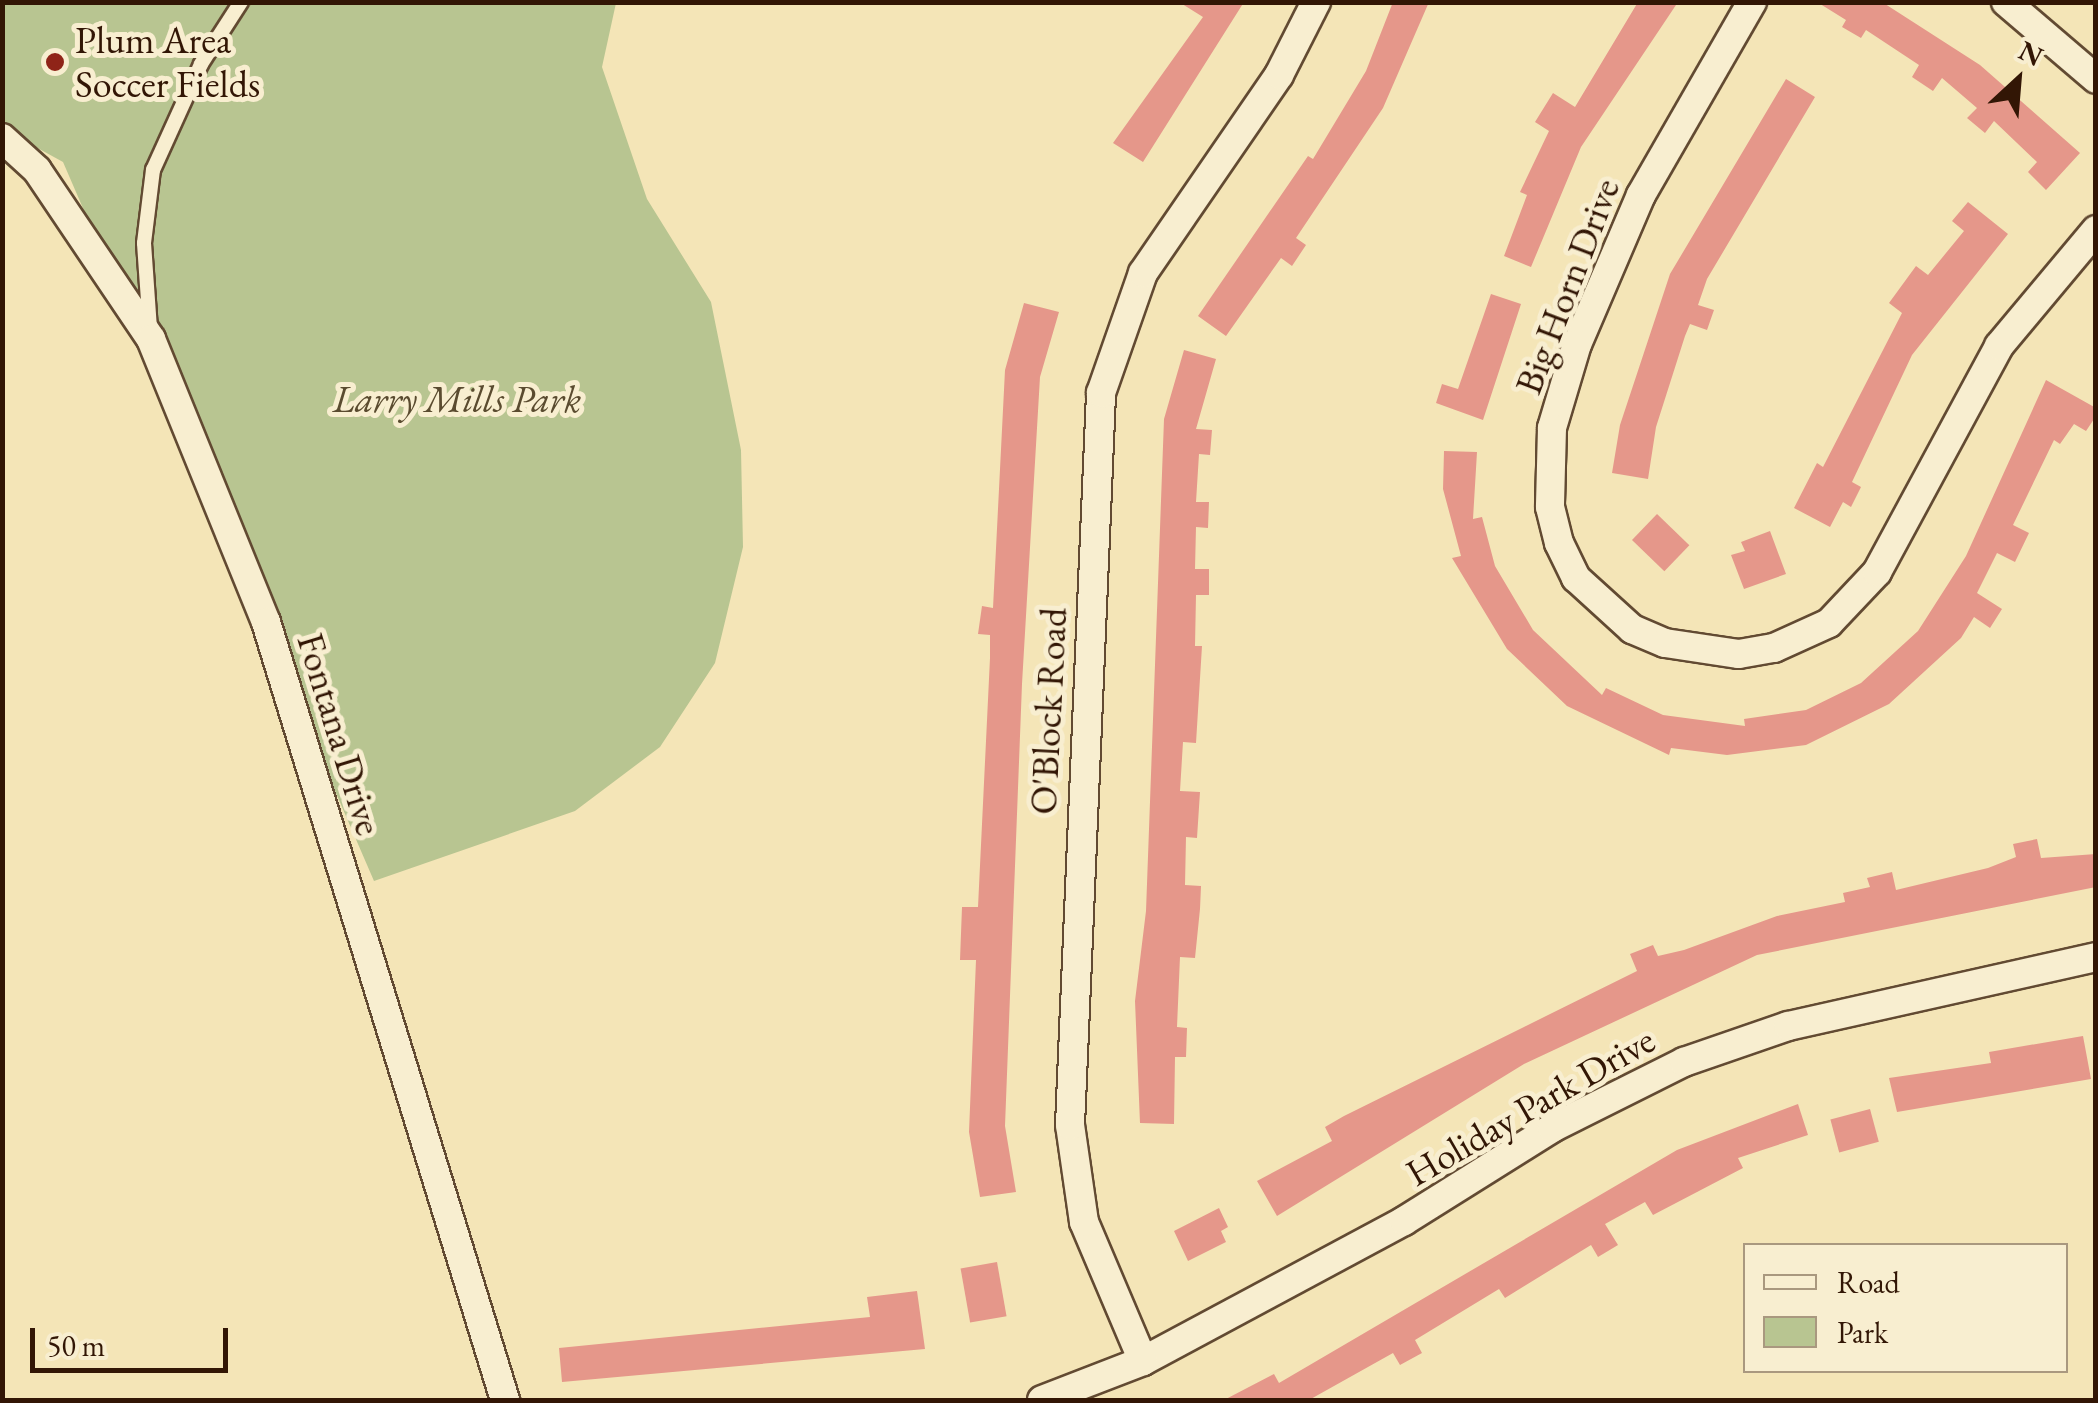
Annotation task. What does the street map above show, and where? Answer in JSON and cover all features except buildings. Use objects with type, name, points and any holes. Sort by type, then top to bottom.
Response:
[{"type":"street","name":"O'Block Road","points":[[1144,1362],[1084,1222],[1070,1125],[1102,393],[1144,273],[1279,75],[1316,2]]},
{"type":"street","name":"Big Horn Drive","points":[[1752,2],[1640,194],[1577,344],[1552,428],[1550,507],[1559,543],[1576,578],[1632,628],[1665,643],[1740,654],[1774,648],[1829,623],[1877,572],[1999,346],[2096,230]]},
{"type":"street","points":[[2006,2],[2096,80]]},
{"type":"street","name":"Fontana Drive","points":[[2,138],[37,170],[151,339],[266,622],[504,1400]]},
{"type":"street","name":"Holiday Park Drive","points":[[1144,1362],[1404,1221],[1552,1128],[1684,1062],[1788,1026],[2096,957]]},
{"type":"street","points":[[1042,1400],[1144,1362]]},
{"type":"lane","points":[[151,339],[144,243],[153,170],[202,64],[240,2]]},
{"type":"green space","name":"Larry Mills Park","points":[[2,3],[616,3],[602,67],[647,199],[711,302],[741,450],[743,547],[715,663],[660,747],[575,811],[374,881],[63,162],[3,129]]},
{"type":"place","name":"Plum Area Soccer Fields","points":[[55,62]]}]
